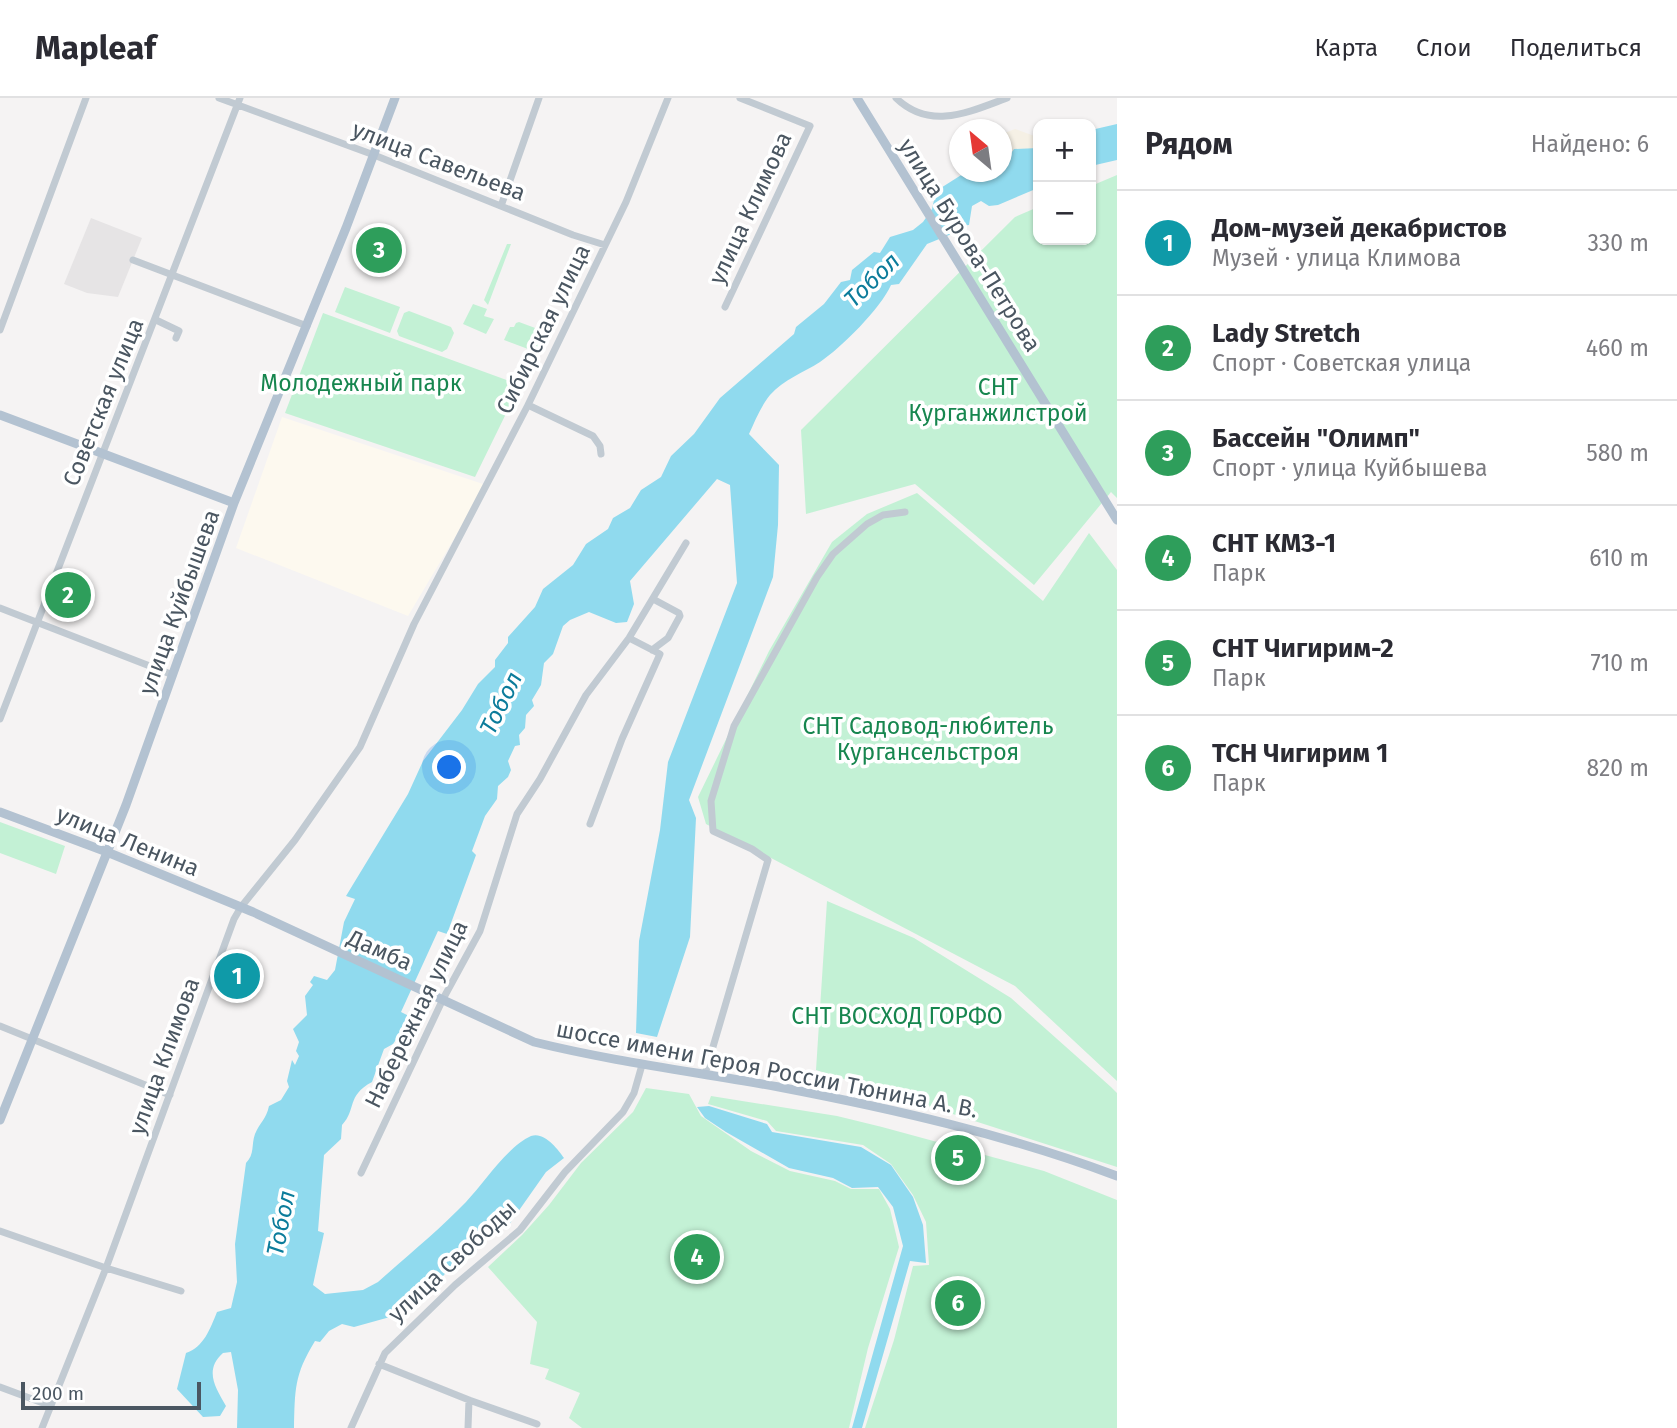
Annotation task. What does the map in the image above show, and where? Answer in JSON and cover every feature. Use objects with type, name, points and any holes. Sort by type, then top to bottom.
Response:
[{"type":"main road","name":"улица Куйбышева","points":[[0,1120],[107,852],[234,503],[307,326],[395,98]]},
{"type":"main road","name":"улица Бурова-Петрова","points":[[857,98],[1117,520]]},
{"type":"main road","points":[[0,415],[234,503]]},
{"type":"main road","name":"улица Ленина","points":[[0,813],[107,852],[241,906],[321,945]]},
{"type":"main road","name":"Дамба","points":[[321,945],[443,999]]},
{"type":"main road","name":"шоссе имени Героя России Тюнина А. В.","points":[[443,999],[534,1042],[642,1065],[855,1102],[970,1128],[1075,1160],[1117,1176]]},
{"type":"street","points":[[0,330],[86,98]]},
{"type":"street","name":"улица Савельева","points":[[219,98],[239,101],[605,245]]},
{"type":"street","points":[[501,206],[539,98]]},
{"type":"street","name":"Сибирская улица","points":[[442,573],[528,405],[626,202],[668,98]]},
{"type":"street","name":"улица Климова","points":[[725,307],[810,126],[740,98]]},
{"type":"street","points":[[896,98],[928,117],[963,114],[1007,98]]},
{"type":"street","name":"Советская улица","points":[[0,719],[239,101]]},
{"type":"street","points":[[133,260],[307,326]]},
{"type":"street","points":[[156,320],[179,331],[176,338]]},
{"type":"street","points":[[528,405],[593,436],[600,446],[601,454]]},
{"type":"street","points":[[705,1074],[768,860],[752,849],[713,831],[711,801],[734,726],[803,601],[833,554],[867,524],[883,515],[905,512]]},
{"type":"street","name":"Набережная улица","points":[[361,1174],[443,999],[480,931],[517,814],[540,779],[586,695],[629,638],[687,543]]},
{"type":"street","name":"улица Климова","points":[[42,1428],[106,1268],[241,906],[295,840],[354,758],[373,721],[414,624],[442,573]]},
{"type":"street","points":[[590,824],[656,652],[668,638],[680,616],[653,599]]},
{"type":"street","points":[[0,608],[173,675]]},
{"type":"street","points":[[629,638],[656,652]]},
{"type":"street","points":[[0,1026],[170,1094]]},
{"type":"street","name":"улица Свободы","points":[[351,1428],[379,1364],[393,1343],[520,1230],[565,1172],[623,1112],[634,1093],[642,1065]]},
{"type":"street","points":[[0,1231],[181,1291]]},
{"type":"street","points":[[379,1364],[469,1400],[537,1423]]},
{"type":"street","points":[[0,1387],[51,1406]]},
{"type":"street","points":[[468,1428],[469,1400]]},
{"type":"shaded area","points":[[91,218],[142,238],[118,297],[87,293],[64,284]]},
{"type":"shaded area","points":[[282,417],[486,485],[408,616],[236,548]]},
{"type":"green space","name":"СНТ Курганжилстрой","points":[[1117,175],[1117,498],[1111,492],[1034,585],[915,484],[806,514],[801,430],[1015,217],[1033,209],[1033,245],[1096,245],[1096,184]]},
{"type":"green space","points":[[507,244],[511,244],[488,305],[484,300]]},
{"type":"green space","points":[[345,287],[400,307],[390,333],[335,312]]},
{"type":"green space","points":[[473,304],[487,309],[484,316],[494,319],[486,334],[463,324]]},
{"type":"green space","points":[[409,311],[451,327],[454,333],[447,349],[442,352],[399,336],[397,331],[404,313]]},
{"type":"green space","name":"Молодежный парк","points":[[323,313],[520,385],[475,477],[285,413]]},
{"type":"green space","points":[[519,322],[546,332],[536,352],[504,340],[510,327]]},
{"type":"green space","name":"СНТ Садовод-любитель Кургансельстроя","points":[[917,493],[1043,601],[1089,533],[1117,570],[1117,1081],[1015,986],[706,824],[698,797],[769,651],[832,542],[867,514]]},
{"type":"green space","points":[[0,822],[65,846],[56,874],[0,853]]},
{"type":"green space","name":"СНТ ВОСХОД ГОРФО","points":[[827,901],[914,938],[1011,998],[1111,1087],[1117,1093],[1117,1167],[816,1070]]},
{"type":"green space","points":[[646,1088],[689,1094],[701,1116],[751,1151],[790,1171],[835,1181],[851,1189],[879,1189],[890,1209],[899,1247],[868,1348],[849,1428],[582,1428],[569,1418],[580,1393],[545,1379],[549,1369],[530,1364],[537,1322],[488,1267],[549,1205],[581,1163],[633,1112]]},
{"type":"green space","points":[[711,1096],[837,1116],[882,1127],[1044,1171],[1117,1200],[1117,1428],[865,1428],[894,1340],[913,1266],[929,1265],[926,1222],[913,1195],[891,1164],[863,1145],[776,1131],[767,1121],[708,1104]]},
{"type":"sand","points":[[1012,130],[1033,136],[1033,149],[1014,149],[1012,152]]},
{"type":"water","points":[[1117,124],[1117,160],[1096,165],[1096,129]]},
{"type":"water","name":"Тобол","points":[[1033,148],[1033,190],[998,205],[989,206],[981,201],[972,206],[969,225],[959,226],[959,231],[927,244],[899,284],[891,285],[879,305],[849,338],[829,356],[775,389],[761,409],[749,434],[779,465],[778,525],[773,577],[689,800],[696,818],[690,937],[657,1037],[636,1033],[639,941],[660,830],[668,762],[737,583],[730,485],[717,479],[630,581],[634,604],[627,622],[616,623],[589,612],[570,620],[563,626],[553,654],[544,663],[541,685],[532,700],[534,706],[526,715],[525,728],[519,735],[520,745],[515,746],[508,761],[511,770],[508,777],[498,786],[497,799],[485,816],[472,851],[476,855],[447,934],[438,931],[401,1012],[411,1017],[393,1044],[384,1049],[372,1082],[358,1092],[342,1125],[341,1139],[324,1155],[318,1231],[324,1233],[313,1285],[325,1294],[363,1290],[378,1282],[434,1233],[514,1148],[531,1136],[546,1138],[564,1158],[546,1172],[508,1226],[496,1229],[481,1247],[453,1265],[423,1298],[390,1317],[354,1327],[342,1324],[329,1331],[320,1342],[315,1341],[299,1373],[294,1428],[237,1428],[238,1390],[231,1352],[223,1353],[217,1359],[213,1372],[215,1385],[226,1406],[220,1416],[203,1417],[177,1389],[186,1353],[202,1342],[217,1312],[231,1308],[237,1282],[235,1244],[246,1163],[252,1153],[255,1134],[269,1106],[281,1100],[289,1087],[287,1081],[292,1060],[295,1065],[299,1056],[296,1051],[299,1042],[293,1029],[307,1015],[305,996],[313,985],[310,982],[314,976],[327,980],[335,970],[344,922],[355,899],[346,896],[408,794],[423,761],[478,684],[495,667],[495,660],[508,643],[508,637],[535,607],[543,589],[573,565],[586,544],[608,529],[613,518],[630,508],[641,490],[661,477],[671,456],[694,434],[720,398],[794,334],[796,327],[824,304],[841,282],[850,280],[852,270],[874,252],[880,253],[890,237],[913,230],[923,222],[932,209],[936,191],[950,182],[1012,182],[1014,149]]},
{"type":"water","points":[[709,1106],[767,1124],[772,1132],[861,1147],[891,1165],[913,1197],[923,1225],[926,1263],[910,1261],[862,1428],[852,1428],[903,1246],[893,1207],[878,1187],[852,1188],[833,1178],[789,1168],[726,1132],[705,1118],[697,1107]]},
{"type":"place","name":"Бассейн \"Олимп\"","points":[[379,250]]},
{"type":"place","name":"Lady Stretch","points":[[68,595]]},
{"type":"place","name":"Дом-музей декабристов","points":[[237,976]]},
{"type":"place","name":"СНТ Чигирим-2","points":[[958,1158]]},
{"type":"place","name":"СНТ КМЗ-1","points":[[697,1257]]},
{"type":"place","name":"ТСН Чигирим 1","points":[[958,1303]]}]
